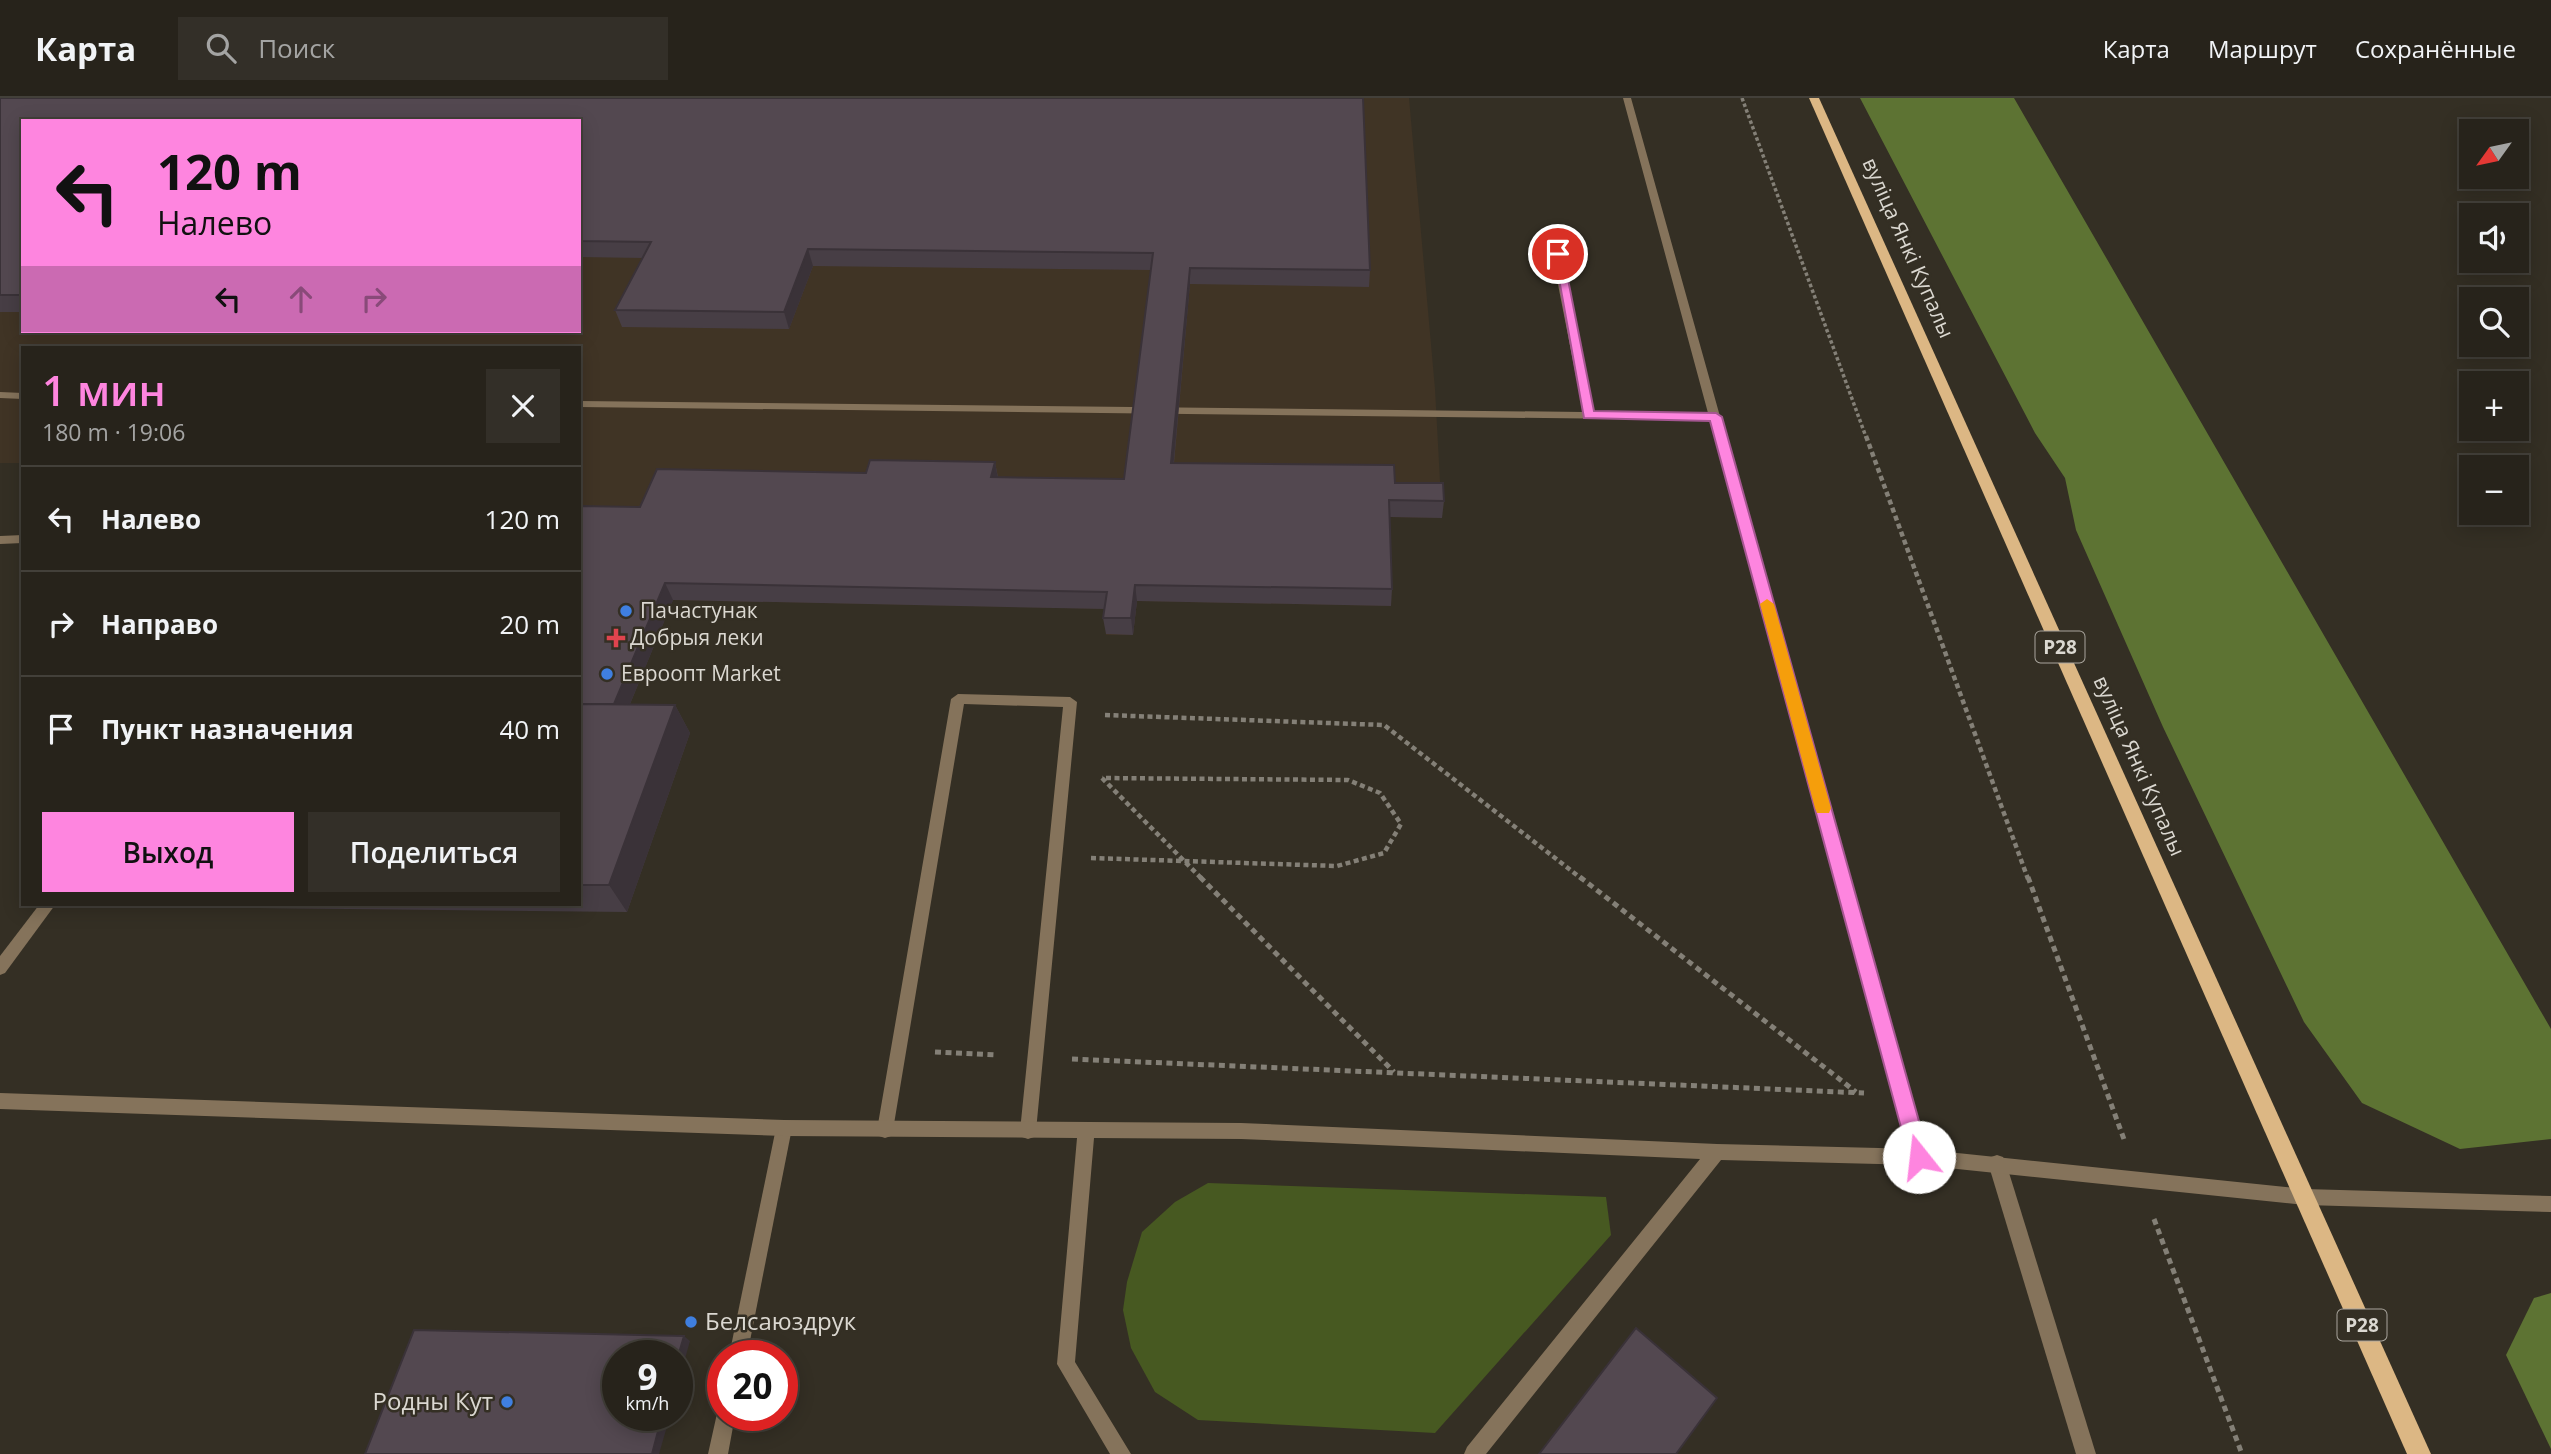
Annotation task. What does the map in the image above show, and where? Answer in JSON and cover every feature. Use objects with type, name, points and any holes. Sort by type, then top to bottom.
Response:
[{"type":"main road","name":"вуліца Янкі Купалы","points":[[1814,98],[2419,1454]]},
{"type":"street","points":[[1628,98],[1919,1157]]},
{"type":"street","points":[[1558,254],[1589,415]]},
{"type":"street","points":[[0,396],[21,396]]},
{"type":"street","points":[[581,404],[1716,417]]},
{"type":"street","points":[[0,540],[21,539]]},
{"type":"street","points":[[885,1130],[958,699],[1070,702],[1028,1131]]},
{"type":"street","points":[[0,968],[46,906]]},
{"type":"street","points":[[0,1101],[784,1128],[1241,1131],[1717,1152],[1919,1157],[2305,1196],[2551,1204]]},
{"type":"street","points":[[741,1340],[784,1128]]},
{"type":"street","points":[[1086,1132],[1066,1364],[1121,1454]]},
{"type":"street","points":[[1474,1454],[1524,1388],[1717,1152]]},
{"type":"street","points":[[1997,1163],[2086,1454]]},
{"type":"street","points":[[718,1454],[722,1431]]},
{"type":"path","points":[[1742,98],[2242,1454]]},
{"type":"path","points":[[1069,713],[1384,725],[1856,1093]]},
{"type":"path","points":[[1067,741],[1394,1073]]},
{"type":"path","points":[[1055,856],[1188,864],[1338,866],[1384,853],[1401,824],[1380,793],[1348,780],[1102,778]]},
{"type":"path","points":[[900,1051],[1901,1094]]},
{"type":"shaded area","points":[[0,98],[1409,98],[1435,389],[1442,518],[1388,517],[1391,606],[1137,601],[1133,635],[1106,635],[1109,609],[673,600],[630,591],[581,525],[581,346],[21,346],[21,463],[0,463]]},
{"type":"green space","points":[[1860,98],[2014,98],[2551,1029],[2551,1139],[2460,1149],[2362,1103],[2304,1022],[2163,727],[2076,530],[2065,478],[2035,433]]},
{"type":"green space","points":[[1208,1183],[1606,1197],[1611,1235],[1435,1433],[1198,1420],[1155,1392],[1131,1348],[1123,1310],[1127,1282],[1142,1232],[1175,1202]]},
{"type":"green space","points":[[2551,1293],[2551,1449],[2506,1355],[2534,1298]]},
{"type":"building","points":[[0,98],[1363,98],[1370,270],[1190,268],[1171,463],[1394,465],[1395,483],[1443,483],[1444,501],[1389,500],[1392,589],[1135,585],[1131,618],[1103,618],[1107,592],[665,583],[614,704],[581,704],[581,506],[640,507],[657,469],[866,473],[870,460],[995,462],[991,477],[1124,479],[1153,253],[808,249],[784,312],[615,310],[651,242],[581,241],[581,119],[21,119],[21,295],[0,295]]},
{"type":"building","points":[[581,704],[675,705],[609,885],[581,885]]},
{"type":"building","points":[[1636,1328],[1717,1398],[1676,1454],[1539,1454]]},
{"type":"building","name":"Родны Кут","points":[[414,1330],[684,1336],[683,1340],[602,1340],[602,1431],[658,1431],[652,1454],[365,1454]]},
{"type":"slow traffic","points":[[1767,604],[1823,808]]},
{"type":"place","name":"Пачастунак","points":[[626,611]]},
{"type":"place","name":"Добрыя леки","points":[[616,638]]},
{"type":"place","name":"Евроопт Market","points":[[607,674]]},
{"type":"place","name":"Белсаюздрук","points":[[691,1322]]},
{"type":"place","name":"Родны Кут","points":[[507,1402]]},
{"type":"route","points":[[1558,254],[1589,415],[1716,417],[1919,1157]]}]
